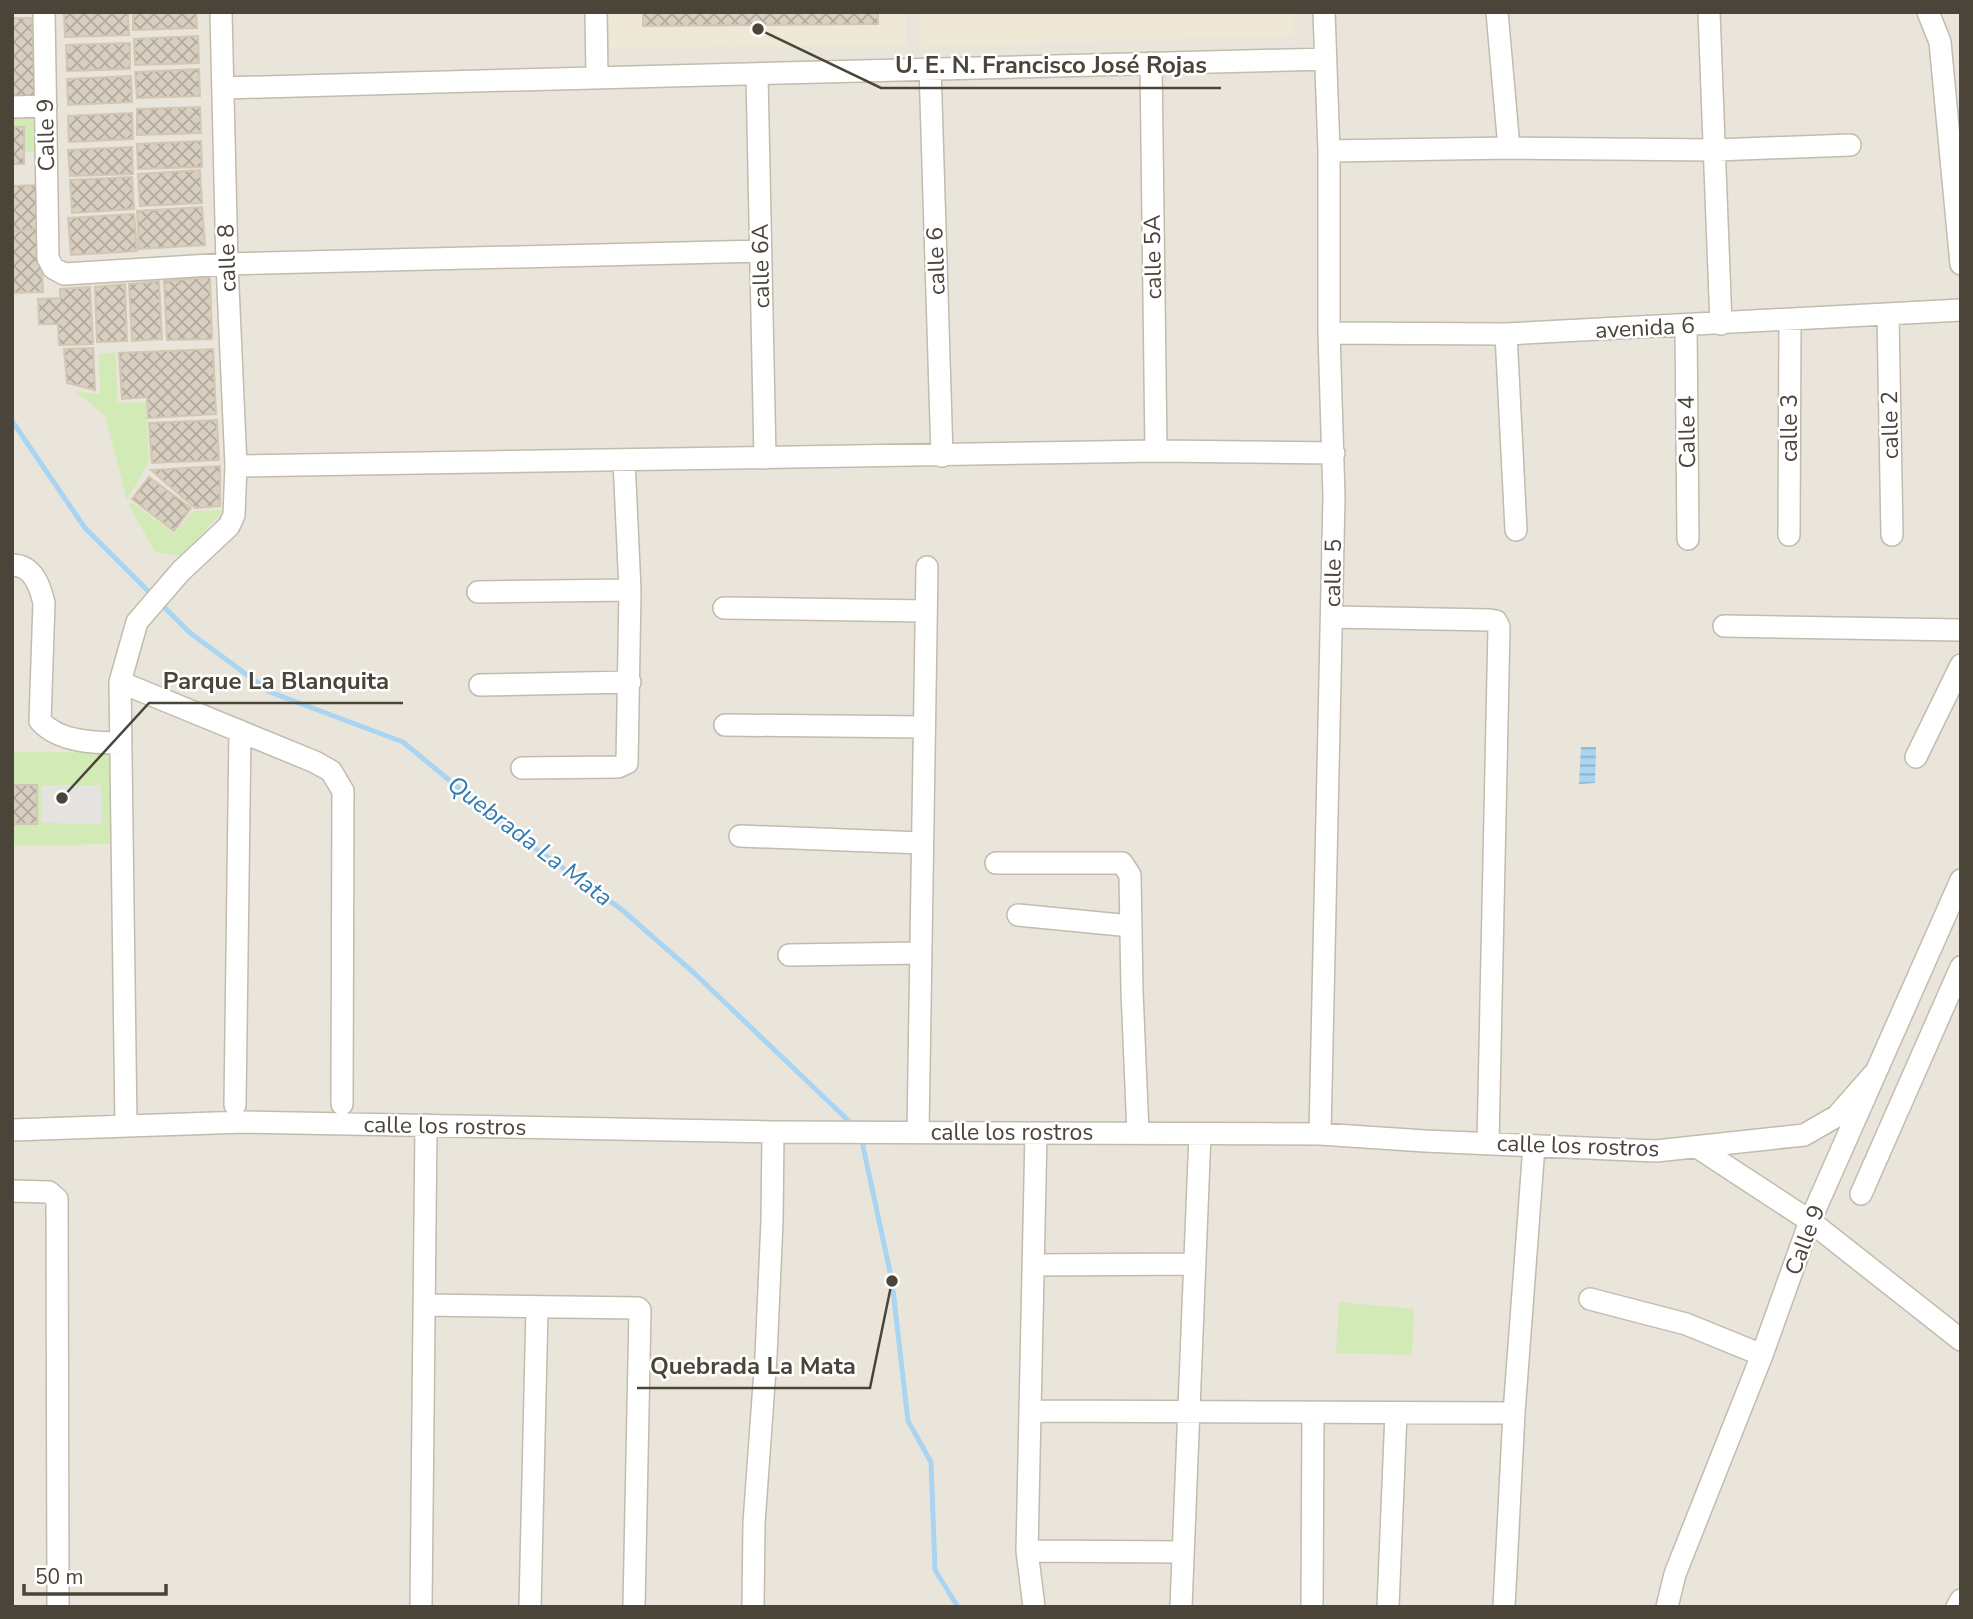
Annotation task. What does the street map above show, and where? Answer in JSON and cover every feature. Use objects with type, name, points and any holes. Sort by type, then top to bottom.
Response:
[{"type":"street","name":"Calle 9","points":[[44,12],[48,258],[52,268],[64,274],[227,264]]},
{"type":"street","name":"calle 8","points":[[120,682],[137,622],[181,571],[229,526],[234,515],[236,466],[227,264],[221,12]]},
{"type":"street","points":[[596,12],[597,77]]},
{"type":"street","name":"calle 5","points":[[1320,1134],[1334,453],[1329,333],[1329,151],[1324,12]]},
{"type":"street","points":[[1497,12],[1508,148]]},
{"type":"street","points":[[1709,12],[1721,324]]},
{"type":"street","points":[[1928,12],[1940,41],[1954,105],[1961,264]]},
{"type":"street","points":[[224,88],[757,75],[930,67],[1325,59]]},
{"type":"street","name":"calle 5A","points":[[1151,63],[1156,451]]},
{"type":"street","name":"calle 6","points":[[930,67],[942,456]]},
{"type":"street","name":"calle 6A","points":[[757,75],[765,458]]},
{"type":"street","points":[[12,107],[46,106]]},
{"type":"street","points":[[1329,151],[1508,148],[1716,150],[1850,145]]},
{"type":"street","points":[[227,264],[761,251]]},
{"type":"street","name":"avenida 6","points":[[1329,333],[1506,334],[1961,310]]},
{"type":"street","name":"calle 2","points":[[1888,315],[1892,535]]},
{"type":"street","name":"calle 3","points":[[1789,535],[1790,320]]},
{"type":"street","name":"Calle 4","points":[[1686,326],[1688,539]]},
{"type":"street","points":[[1506,334],[1516,530]]},
{"type":"street","points":[[236,466],[1156,451],[1334,453]]},
{"type":"street","points":[[522,768],[618,767],[627,763],[630,590],[624,460]]},
{"type":"street","points":[[12,565],[21,565],[29,571],[40,585],[44,603],[40,721],[47,729],[69,737],[121,743]]},
{"type":"street","points":[[918,1132],[927,567]]},
{"type":"street","points":[[478,592],[630,590]]},
{"type":"street","points":[[724,608],[926,611]]},
{"type":"street","points":[[1332,617],[1490,620],[1496,621],[1499,627],[1488,1143]]},
{"type":"street","points":[[1724,626],[1961,630]]},
{"type":"street","points":[[1916,757],[1961,664]]},
{"type":"street","points":[[126,1126],[120,682],[316,762],[331,771],[344,791],[342,1104]]},
{"type":"street","points":[[480,685],[630,682]]},
{"type":"street","points":[[725,725],[924,727]]},
{"type":"street","points":[[235,1105],[240,731]]},
{"type":"street","points":[[740,836],[922,844]]},
{"type":"street","points":[[996,863],[1122,863],[1130,875],[1138,1133]]},
{"type":"street","name":"Calle 9","points":[[1668,1607],[1675,1574],[1762,1355],[1810,1221],[1961,880]]},
{"type":"street","points":[[1017,915],[1131,926]]},
{"type":"street","points":[[789,955],[921,953]]},
{"type":"street","points":[[1861,1194],[1961,967]]},
{"type":"street","name":"calle los rostros","points":[[12,1130],[244,1122],[773,1132],[1320,1134],[1656,1151],[1804,1135],[1837,1116],[1873,1075]]},
{"type":"street","points":[[421,1607],[426,1125]]},
{"type":"street","points":[[753,1607],[754,1523],[772,1235],[773,1132]]},
{"type":"street","points":[[1034,1607],[1027,1551],[1035,1133]]},
{"type":"street","points":[[1181,1607],[1200,1134]]},
{"type":"street","points":[[1504,1607],[1514,1413],[1534,1146]]},
{"type":"street","points":[[1697,1147],[1810,1221],[1961,1339]]},
{"type":"street","points":[[12,1191],[49,1192],[57,1199],[58,1607]]},
{"type":"street","points":[[1033,1265],[1195,1264]]},
{"type":"street","points":[[1590,1299],[1686,1324],[1762,1355]]},
{"type":"street","points":[[424,1305],[640,1310],[634,1607]]},
{"type":"street","points":[[530,1607],[537,1308]]},
{"type":"street","points":[[1030,1411],[1514,1413]]},
{"type":"street","points":[[1312,1607],[1313,1412]]},
{"type":"street","points":[[1388,1607],[1396,1413]]},
{"type":"street","points":[[1027,1551],[1183,1552]]},
{"type":"street","points":[[1957,1607],[1961,1600]]},
{"type":"shaded area","points":[[12,12],[1961,12],[1961,1607],[12,1607]]},
{"type":"shaded area","points":[[609,12],[906,12],[907,46],[610,47]]},
{"type":"shaded area","points":[[921,12],[1293,12],[1293,35],[920,47]]},
{"type":"shaded area","points":[[41,785],[101,785],[101,824],[41,823]]},
{"type":"green space","points":[[35,114],[37,152],[24,152],[24,127],[12,127],[12,115]]},
{"type":"green space","points":[[99,353],[116,353],[117,403],[146,402],[149,462],[127,500],[105,416],[75,391],[100,394]]},
{"type":"green space","points":[[131,502],[175,534],[193,511],[224,510],[181,556],[155,552],[129,505]]},
{"type":"green space","points":[[12,752],[112,752],[112,844],[12,846]]},
{"type":"green space","points":[[1339,1302],[1414,1309],[1412,1355],[1336,1353]]},
{"type":"water","points":[[1581,747],[1596,747],[1595,783],[1579,784]]},
{"type":"building","points":[[64,12],[128,12],[129,35],[65,37]]},
{"type":"building","points":[[133,12],[196,12],[197,28],[133,30]]},
{"type":"building","points":[[643,12],[878,12],[878,24],[643,26]]},
{"type":"building","points":[[12,18],[32,18],[35,96],[12,97]]},
{"type":"building","points":[[198,36],[199,63],[135,65],[134,39]]},
{"type":"building","points":[[130,43],[130,69],[67,71],[66,45]]},
{"type":"building","points":[[199,69],[200,96],[137,98],[135,72]]},
{"type":"building","points":[[131,76],[132,102],[68,105],[67,79]]},
{"type":"building","points":[[200,107],[201,133],[137,135],[137,109]]},
{"type":"building","points":[[132,113],[133,139],[69,142],[68,116]]},
{"type":"building","points":[[12,127],[24,127],[24,164],[12,164]]},
{"type":"building","points":[[201,141],[202,167],[138,169],[137,144]]},
{"type":"building","points":[[132,147],[133,174],[70,176],[68,150]]},
{"type":"building","points":[[200,170],[202,203],[140,206],[138,174]]},
{"type":"building","points":[[132,177],[134,209],[72,213],[70,180]]},
{"type":"building","points":[[38,185],[40,229],[12,231],[12,186]]},
{"type":"building","points":[[202,207],[205,245],[139,249],[137,211]]},
{"type":"building","points":[[134,214],[137,251],[71,255],[68,218]]},
{"type":"building","points":[[40,229],[43,292],[12,293],[12,231]]},
{"type":"building","points":[[210,277],[212,339],[167,340],[164,281]]},
{"type":"building","points":[[159,281],[162,339],[132,341],[129,284]]},
{"type":"building","points":[[125,284],[127,341],[97,342],[95,287]]},
{"type":"building","points":[[90,287],[93,344],[59,345],[58,324],[39,324],[38,299],[60,298],[60,289]]},
{"type":"building","points":[[93,348],[95,390],[67,383],[64,349]]},
{"type":"building","points":[[213,349],[216,414],[148,418],[147,397],[122,399],[119,353]]},
{"type":"building","points":[[217,420],[219,460],[152,463],[149,423]]},
{"type":"building","points":[[220,466],[220,506],[195,508],[151,470]]},
{"type":"building","points":[[149,477],[191,508],[174,531],[132,499]]},
{"type":"building","points":[[12,785],[37,785],[37,824],[12,824]]},
{"type":"waterway","name":"Quebrada La Mata","points":[[12,421],[85,528],[152,595]]},
{"type":"waterway","name":"Quebrada La Mata","points":[[159,602],[189,632],[270,692],[403,742],[512,832],[621,909],[694,973],[854,1126]]},
{"type":"waterway","name":"Quebrada La Mata","points":[[861,1137],[892,1281],[908,1421],[931,1462],[935,1570],[958,1607]]},
{"type":"place","name":"U. E. N. Francisco José Rojas","points":[[758,29]]},
{"type":"place","name":"Parque La Blanquita","points":[[62,798]]},
{"type":"place","name":"Quebrada La Mata","points":[[892,1281]]}]
